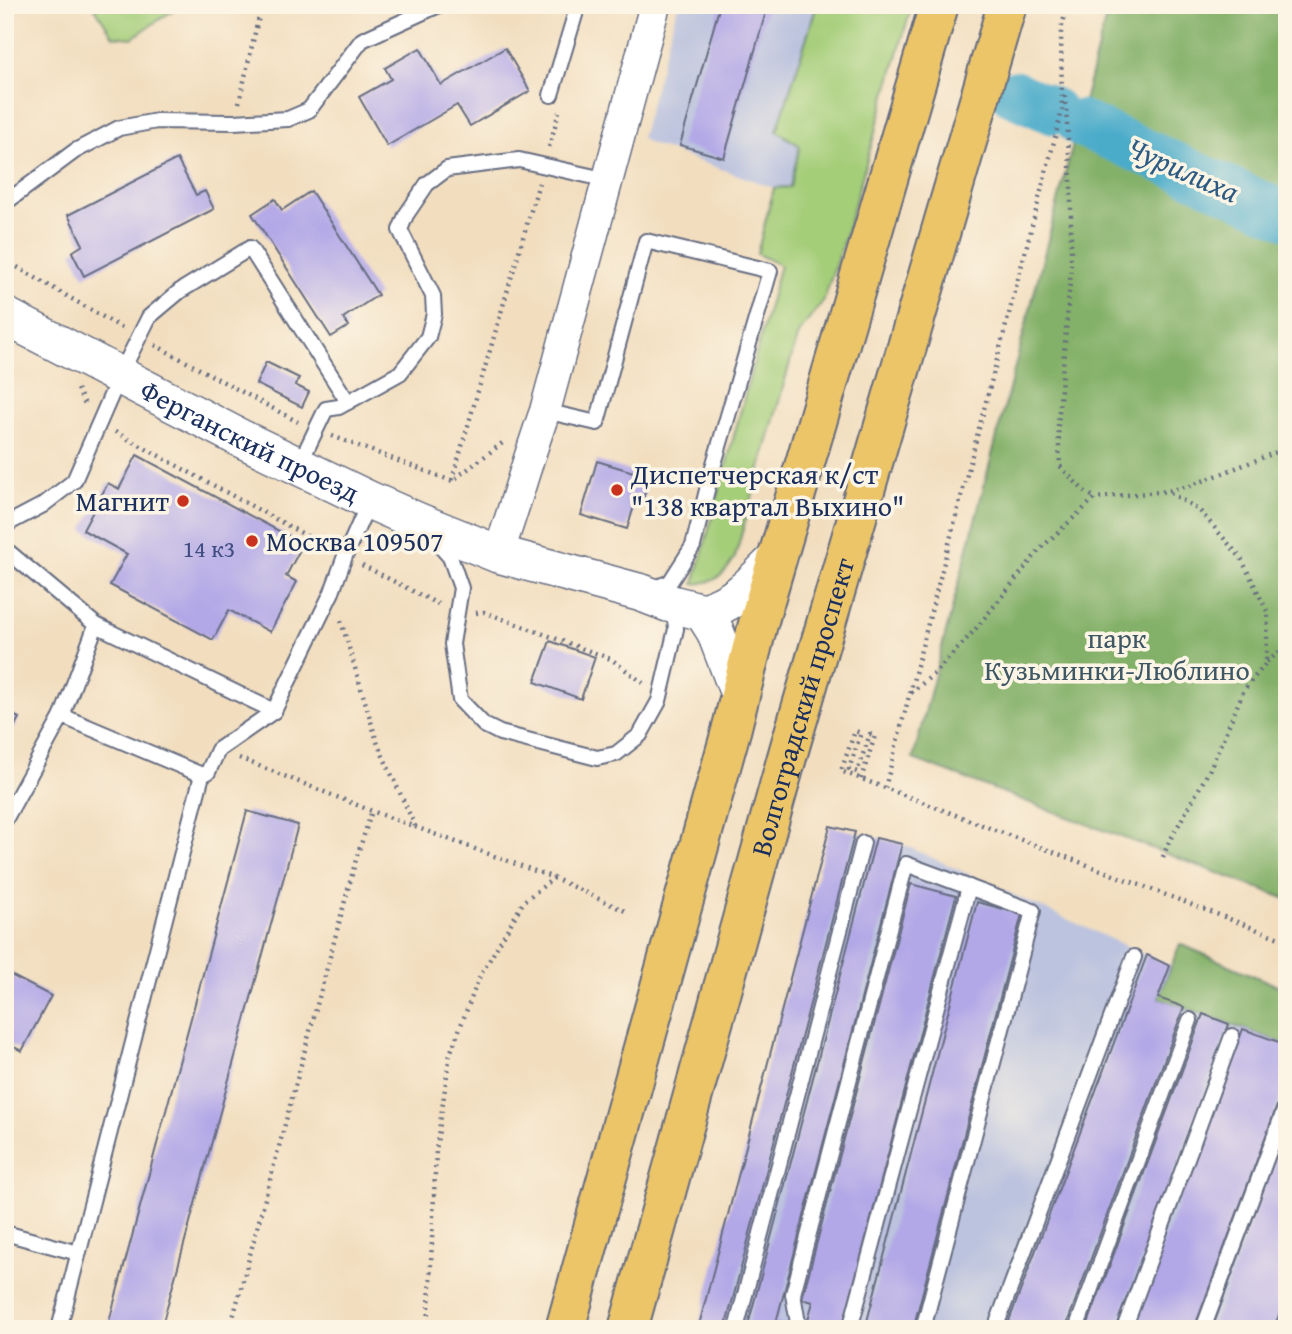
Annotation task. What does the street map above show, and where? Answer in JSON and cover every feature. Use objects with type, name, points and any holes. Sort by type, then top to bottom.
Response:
[{"type":"main road","points":[[565,1329],[732,731],[758,624],[939,5]]},
{"type":"main road","name":"Волгоградский проспект","points":[[628,1329],[789,750],[1007,5]]},
{"type":"street","points":[[498,554],[545,411],[655,5]]},
{"type":"street","name":"Ферганский проезд","points":[[5,316],[299,467],[419,522],[498,554],[703,612]]},
{"type":"street","points":[[740,696],[715,631],[703,612],[721,607],[741,594],[778,557]]},
{"type":"lane","points":[[5,203],[75,151],[119,128],[158,121],[234,122],[288,119],[309,110],[362,40],[439,5]]},
{"type":"lane","points":[[551,95],[578,5]]},
{"type":"lane","points":[[299,467],[326,409],[339,407],[400,373],[428,337],[434,314],[433,296],[400,230],[406,215],[427,184],[447,169],[519,160],[608,180]]},
{"type":"lane","points":[[419,522],[450,557],[461,588],[452,644],[460,700],[485,725],[500,733],[597,758],[616,754],[640,735],[661,696],[676,629],[675,619],[655,598],[670,582],[694,546],[711,474],[771,271],[646,242],[597,423],[545,411]]},
{"type":"lane","points":[[5,525],[43,505],[74,481],[120,375],[149,317],[180,291],[250,248],[348,402]]},
{"type":"lane","points":[[59,1329],[202,775],[208,772],[218,750],[274,710],[332,592],[369,500]]},
{"type":"lane","points":[[5,549],[96,625],[274,710]]},
{"type":"lane","points":[[5,820],[62,716],[96,625]]},
{"type":"lane","points":[[62,716],[202,775]]},
{"type":"lane","points":[[736,1329],[863,843]]},
{"type":"lane","points":[[799,1329],[793,1294],[906,864],[1033,911],[923,1329]]},
{"type":"lane","points":[[850,1329],[969,887]]},
{"type":"lane","points":[[995,1329],[1133,957]]},
{"type":"lane","points":[[1076,1329],[1190,1020]]},
{"type":"lane","points":[[1124,1329],[1232,1036]]},
{"type":"lane","points":[[1203,1329],[1287,1103]]},
{"type":"lane","points":[[5,1233],[78,1253]]},
{"type":"lane","points":[[1282,1329],[1287,1317]]},
{"type":"path","points":[[234,122],[263,5]]},
{"type":"path","points":[[885,788],[1062,111],[1061,29],[1068,5]]},
{"type":"path","points":[[1061,50],[1071,181],[1071,269],[1058,425],[1060,466],[1083,490],[1095,498]]},
{"type":"path","points":[[452,481],[559,112]]},
{"type":"path","points":[[5,260],[139,337],[300,423],[452,481]]},
{"type":"path","points":[[75,387],[99,423],[345,556],[457,613],[466,615],[484,612],[611,659],[661,696]]},
{"type":"path","points":[[452,481],[545,411]]},
{"type":"path","points":[[909,695],[936,672],[974,631],[1041,548],[1095,498],[1168,491],[1190,486],[1287,448]]},
{"type":"path","points":[[1168,491],[1200,511],[1241,558],[1268,613],[1266,663]]},
{"type":"path","points":[[332,592],[378,745],[416,827]]},
{"type":"path","points":[[1163,857],[1210,769],[1244,690],[1266,663],[1287,645]]},
{"type":"path","points":[[861,779],[875,736],[870,734],[857,772],[849,769],[861,733],[855,730],[841,771],[861,779],[1285,940],[1287,929]]},
{"type":"path","points":[[218,750],[372,811],[554,878],[625,911]]},
{"type":"path","points":[[230,1329],[357,856],[372,811]]},
{"type":"path","points":[[428,1329],[436,1151],[450,1054],[479,978],[524,901],[554,878]]},
{"type":"shaded area","points":[[678,5],[817,5],[777,130],[800,146],[790,187],[774,188],[648,143],[641,138]]},
{"type":"shaded area","points":[[830,826],[902,844],[1170,966],[1159,998],[1287,1045],[1287,1329],[698,1329]]},
{"type":"green space","points":[[93,5],[181,5],[132,38],[113,36]]},
{"type":"green space","points":[[817,5],[912,5],[824,300],[798,334],[735,557],[719,577],[709,582],[694,584],[780,265],[757,254],[774,188],[790,187],[800,146],[777,131]]},
{"type":"green space","name":"парк Кузьминки-Люблино","points":[[1109,5],[1287,5],[1287,899],[913,759]]},
{"type":"green space","points":[[1180,944],[1287,990],[1287,1045],[1158,998]]},
{"type":"building","points":[[720,5],[768,5],[724,158],[680,145]]},
{"type":"building","points":[[420,48],[441,85],[505,48],[530,91],[470,126],[457,105],[387,146],[359,97],[391,79],[385,68]]},
{"type":"building","points":[[177,159],[196,195],[205,191],[214,209],[84,276],[72,252],[83,245],[68,215]]},
{"type":"building","points":[[311,191],[378,295],[343,318],[349,326],[331,337],[252,214],[275,199],[282,210]]},
{"type":"building","points":[[266,362],[299,378],[295,385],[309,392],[302,407],[256,384]]},
{"type":"building","points":[[137,455],[303,544],[286,576],[297,582],[270,632],[229,610],[213,640],[110,585],[127,554],[83,530],[108,483],[119,489]]},
{"type":"building","name":"Диспетчерская к/ст \"138 квартал Выхино\"","points":[[597,461],[650,477],[641,505],[635,503],[627,529],[581,515]]},
{"type":"building","points":[[550,641],[595,657],[581,699],[535,682]]},
{"type":"building","points":[[5,711],[19,718],[5,744]]},
{"type":"building","points":[[247,811],[298,825],[161,1329],[107,1329]]},
{"type":"building","points":[[830,826],[855,832],[725,1329],[698,1329]]},
{"type":"building","points":[[876,838],[902,844],[776,1323],[791,1326],[791,1329],[747,1329]]},
{"type":"building","points":[[911,884],[956,896],[842,1329],[819,1329],[819,1326],[807,1323],[813,1302],[802,1299]]},
{"type":"building","points":[[977,902],[1022,914],[913,1329],[865,1329]]},
{"type":"building","points":[[1147,955],[1170,966],[1158,998],[1184,1007],[1065,1329],[1006,1329]]},
{"type":"building","points":[[5,972],[51,996],[22,1051],[5,1043]]},
{"type":"building","points":[[1203,1014],[1229,1024],[1115,1329],[1086,1329]]},
{"type":"building","points":[[1243,1029],[1287,1045],[1287,1079],[1194,1329],[1132,1329]]},
{"type":"building","points":[[1286,1128],[1287,1295],[1274,1329],[1212,1329]]},
{"type":"waterway","name":"Чурилиха","points":[[1014,94],[1053,111]]},
{"type":"waterway","name":"Чурилиха","points":[[1080,123],[1287,216]]},
{"type":"place","name":"Диспетчерская к/ст \"138 квартал Выхино\"","points":[[617,490]]},
{"type":"place","name":"Магнит","points":[[183,501]]},
{"type":"place","name":"Москва 109507","points":[[252,541]]}]
